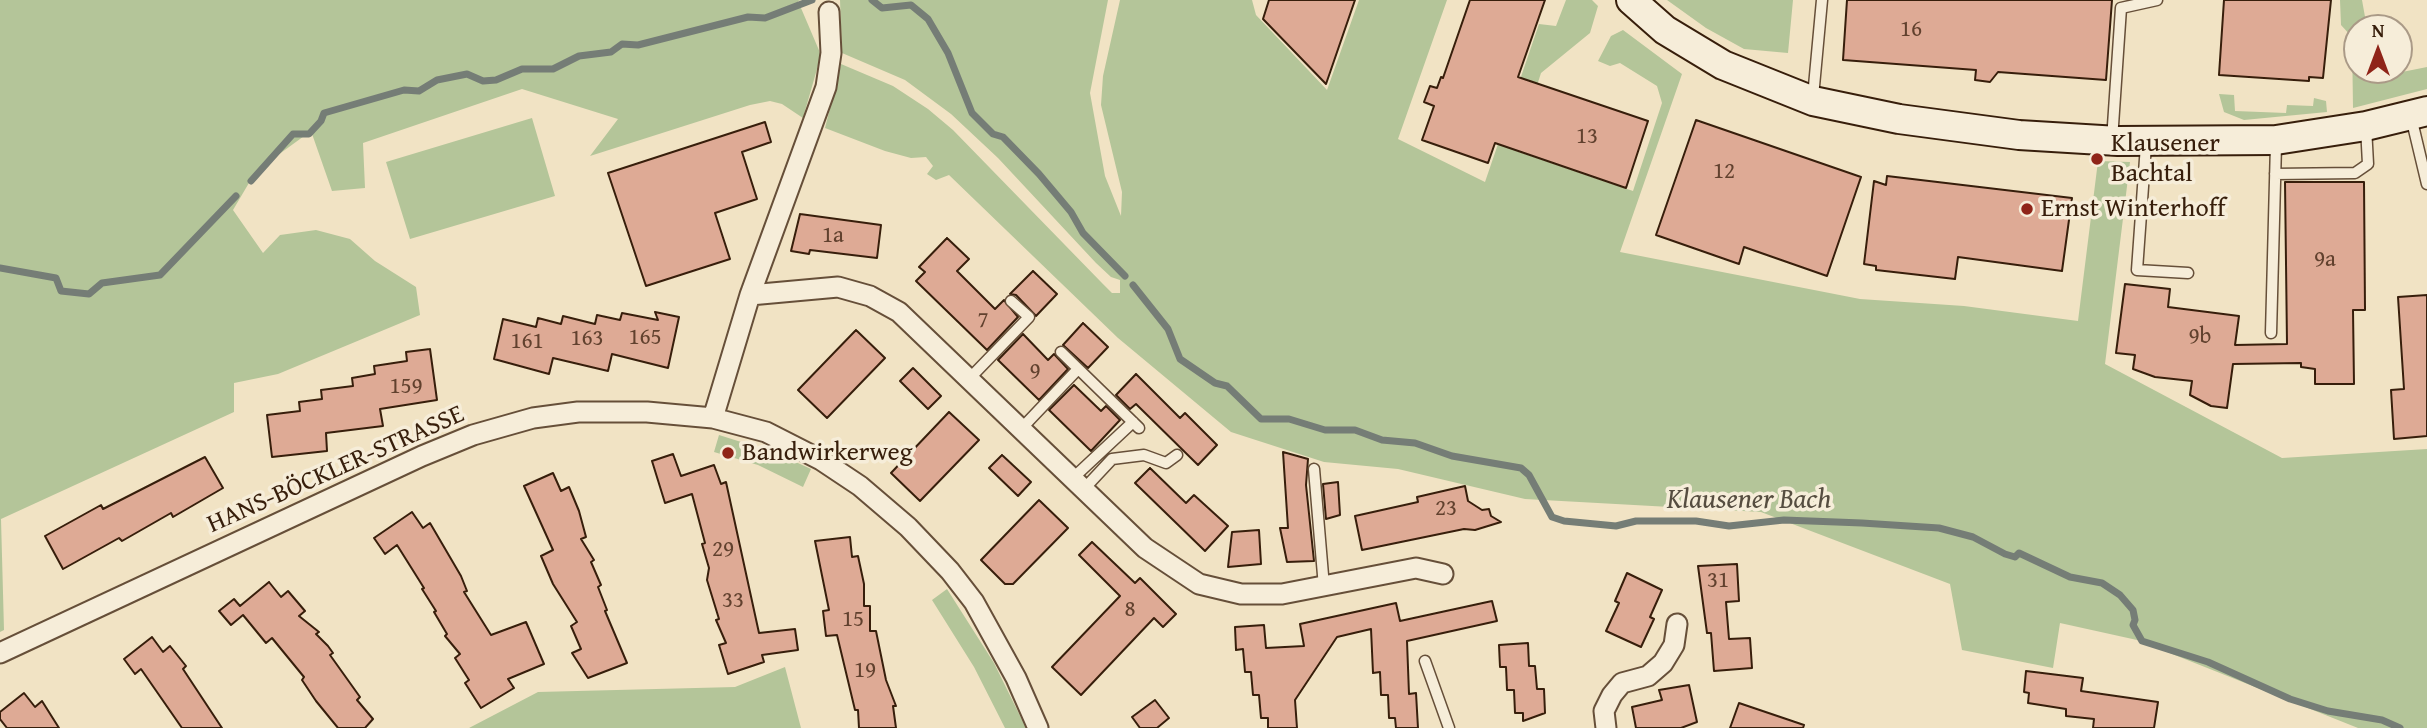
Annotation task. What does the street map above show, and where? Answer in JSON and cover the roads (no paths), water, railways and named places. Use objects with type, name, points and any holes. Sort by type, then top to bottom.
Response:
[{"type":"street","points":[[1631,0],[1665,30],[1723,65],[1813,101],[1899,119],[2019,135],[2146,141],[2276,140],[2366,126],[2419,114]]},
{"type":"street","points":[[713,418],[750,295],[826,87],[831,53],[829,12]]},
{"type":"street","points":[[750,295],[821,286],[857,291],[899,312],[1145,548],[1199,584],[1241,594],[1282,594],[1416,568],[1443,574]]},
{"type":"street","name":"HANS-BÖCKLER-STRASSE","points":[[0,653],[410,461],[473,435],[533,418],[578,412],[647,412],[713,418],[766,432],[821,460],[860,486],[908,527],[950,571],[974,602],[1016,678],[1038,728]]},
{"type":"street","points":[[1605,728],[1604,711],[1612,695],[1622,683],[1648,676],[1663,663],[1674,645],[1676,624]]},
{"type":"lane","points":[[1813,101],[1822,0]]},
{"type":"lane","points":[[2112,140],[2121,8],[2157,0]]},
{"type":"lane","points":[[2419,114],[2427,184]]},
{"type":"lane","points":[[2275,174],[2356,173],[2368,164],[2366,126]]},
{"type":"lane","points":[[2272,333],[2276,140]]},
{"type":"lane","points":[[2146,141],[2137,270],[2188,273]]},
{"type":"lane","points":[[970,378],[1029,317],[1011,301]]},
{"type":"lane","points":[[1061,352],[1136,425],[1077,485]]},
{"type":"lane","points":[[1021,429],[1078,369]]},
{"type":"lane","points":[[1077,485],[1112,459],[1144,455],[1166,463],[1177,455]]},
{"type":"lane","points":[[1314,469],[1324,587]]},
{"type":"lane","points":[[1425,661],[1449,728]]},
{"type":"waterway","name":"Klausener Bach","points":[[251,181],[293,134],[309,134],[321,121],[324,113],[404,90],[419,91],[437,80],[467,74],[483,81],[496,80],[522,69],[553,69],[579,56],[611,52],[622,44],[638,45],[748,17],[765,18],[812,0]]},
{"type":"waterway","name":"Klausener Bach","points":[[872,0],[882,8],[911,5],[928,19],[948,53],[972,113],[993,134],[1003,137],[1039,174],[1071,212],[1083,233],[1125,276]]},
{"type":"waterway","name":"Klausener Bach","points":[[0,268],[56,278],[61,291],[89,294],[102,283],[160,275],[236,196]]},
{"type":"waterway","name":"Klausener Bach","points":[[1133,285],[1168,329],[1180,359],[1215,383],[1227,386],[1261,419],[1289,419],[1325,430],[1355,430],[1382,440],[1415,443],[1452,456],[1521,468],[1529,475],[1552,517],[1564,521],[1616,526],[1636,521],[1696,521],[1729,526],[1784,520],[1862,523],[1939,528],[1973,537],[2005,554],[2015,557],[2019,553],[2070,577],[2102,583],[2120,595],[2133,610],[2133,625],[2142,641],[2208,662],[2290,699],[2328,711],[2382,720],[2400,728]]},
{"type":"place","name":"Klausener Bachtal","points":[[2097,159]]},
{"type":"place","name":"Ernst Winterhoff","points":[[2027,209]]},
{"type":"place","name":"Bandwirkerweg","points":[[728,453]]}]
